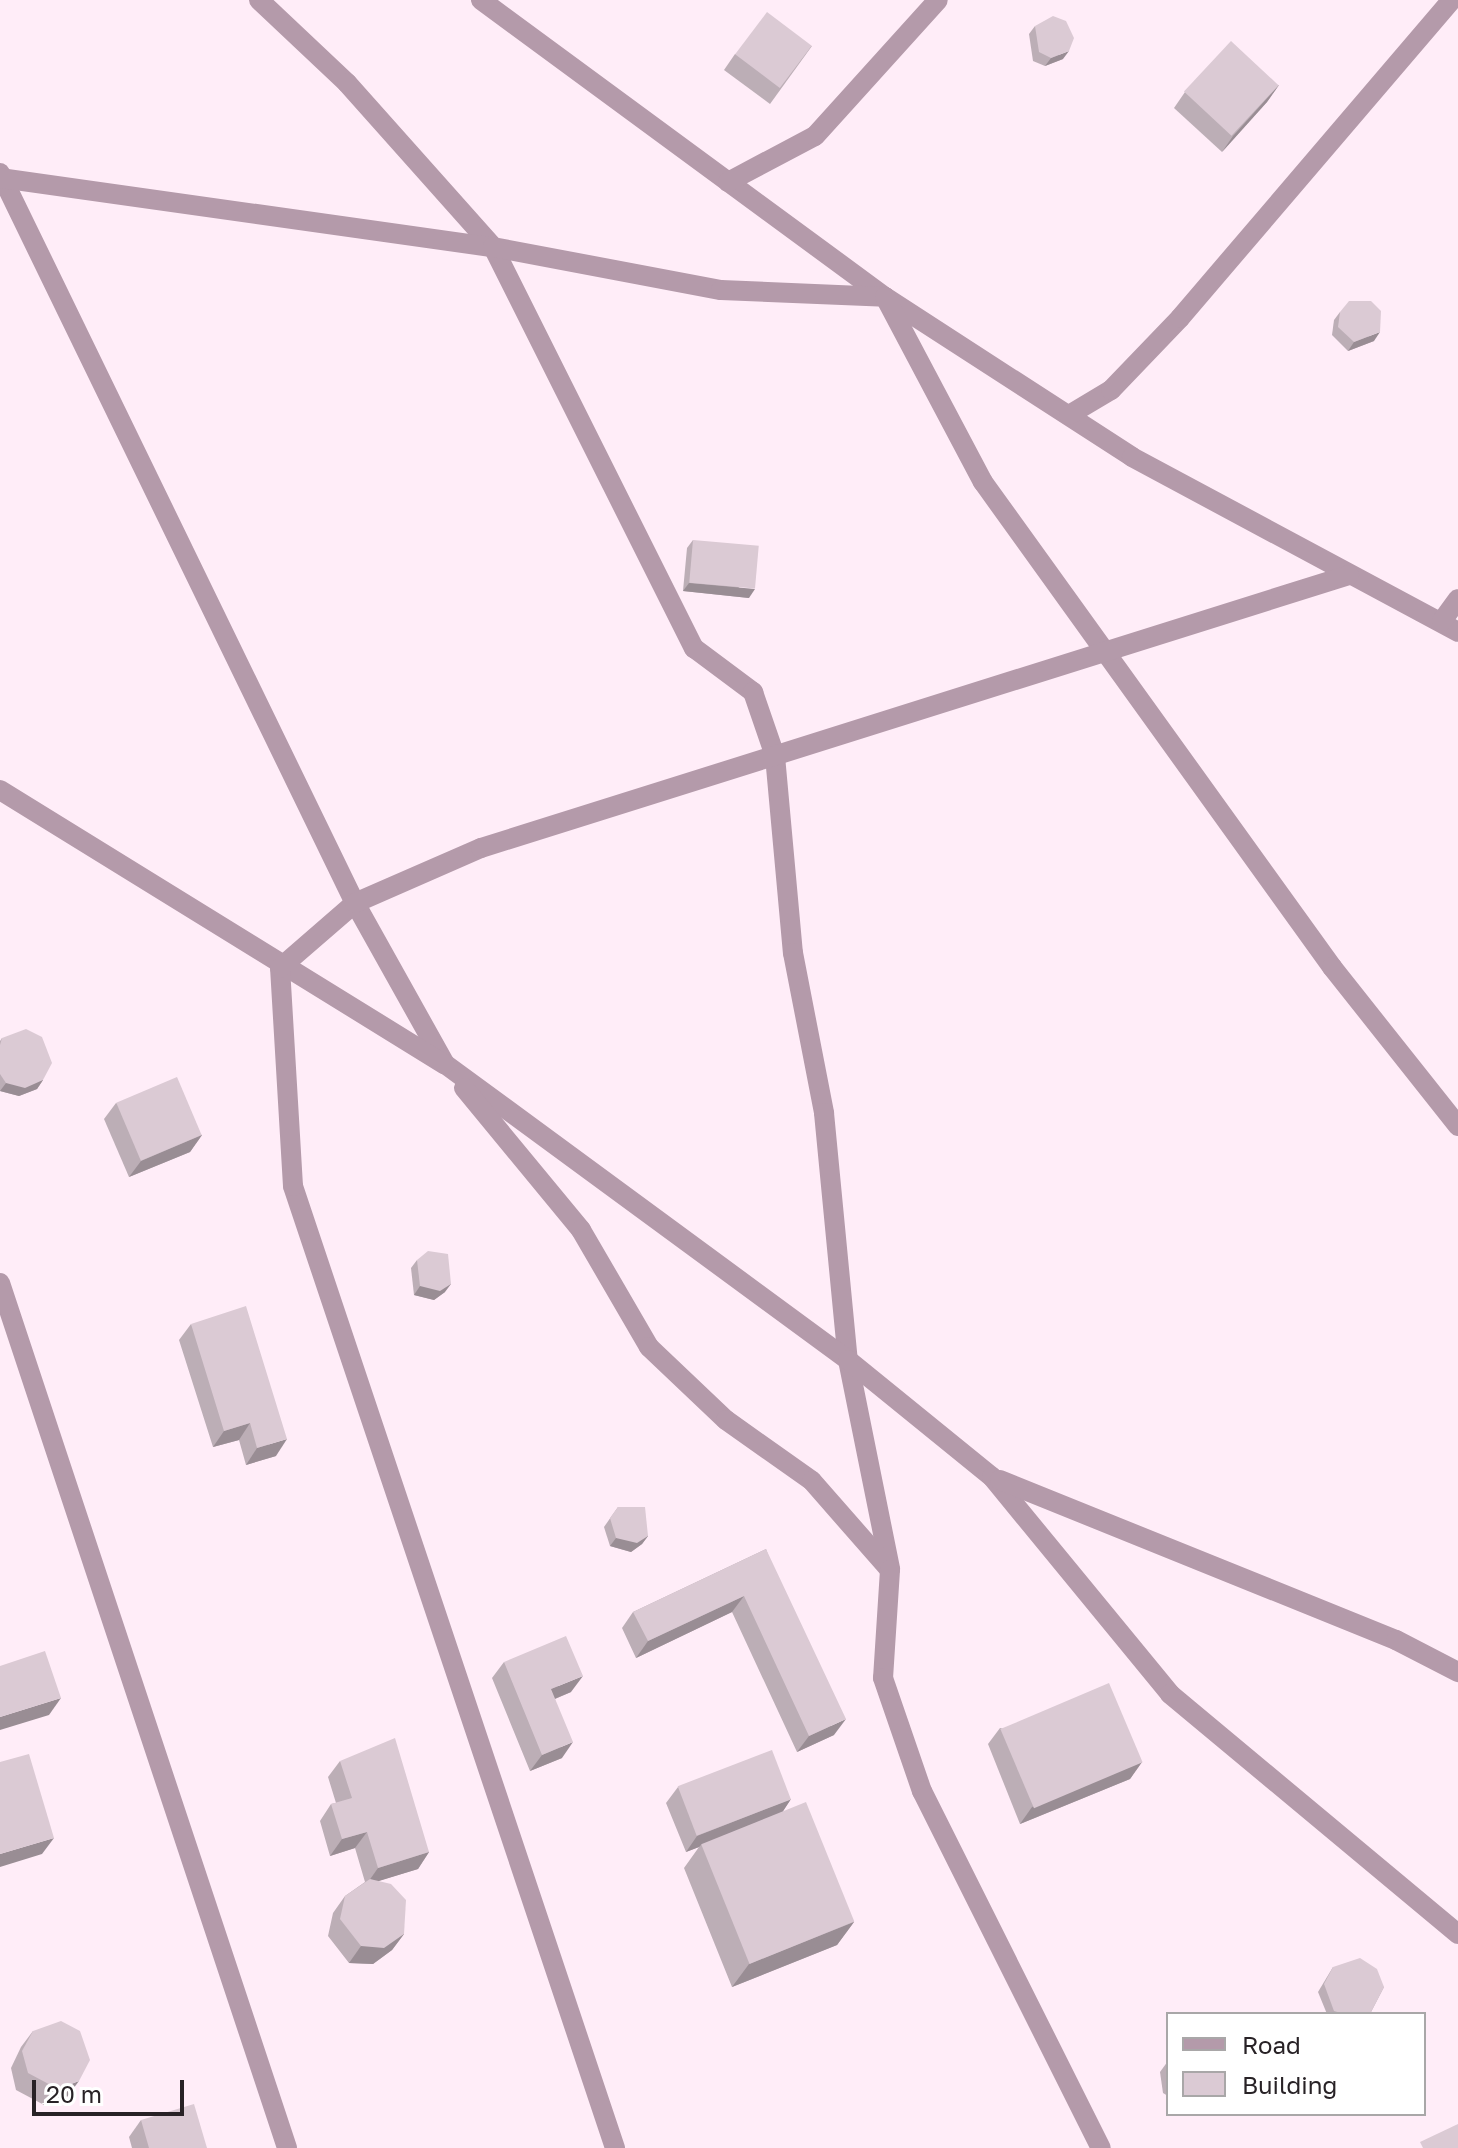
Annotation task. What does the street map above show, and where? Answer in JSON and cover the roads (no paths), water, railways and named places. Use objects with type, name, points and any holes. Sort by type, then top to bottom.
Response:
[{"type":"street","points":[[259,0],[347,83],[493,247],[694,648],[753,692],[775,756],[848,1360],[890,1570],[883,1678],[922,1791],[1101,2148]]},
{"type":"street","points":[[481,0],[885,297],[1069,415],[1349,575],[1450,627],[1458,599]]},
{"type":"street","points":[[728,182],[815,136],[938,0]]},
{"type":"street","points":[[1069,415],[1111,390],[1180,318],[1452,0]]},
{"type":"street","points":[[1,177],[493,247],[721,290],[885,297]]},
{"type":"street","points":[[1,177],[355,903],[445,1064],[581,1230],[649,1347],[726,1420],[812,1481],[890,1570]]},
{"type":"street","points":[[885,297],[983,482],[1332,967],[1458,1126]]},
{"type":"street","points":[[280,968],[355,903],[481,848],[1349,575]]},
{"type":"street","points":[[0,790],[280,968],[445,1064],[848,1360],[992,1477],[1170,1694],[1458,1934]]},
{"type":"street","points":[[280,968],[293,1186],[615,2148]]},
{"type":"street","points":[[0,1283],[287,2148]]},
{"type":"street","points":[[992,1477],[1458,1672]]}]
